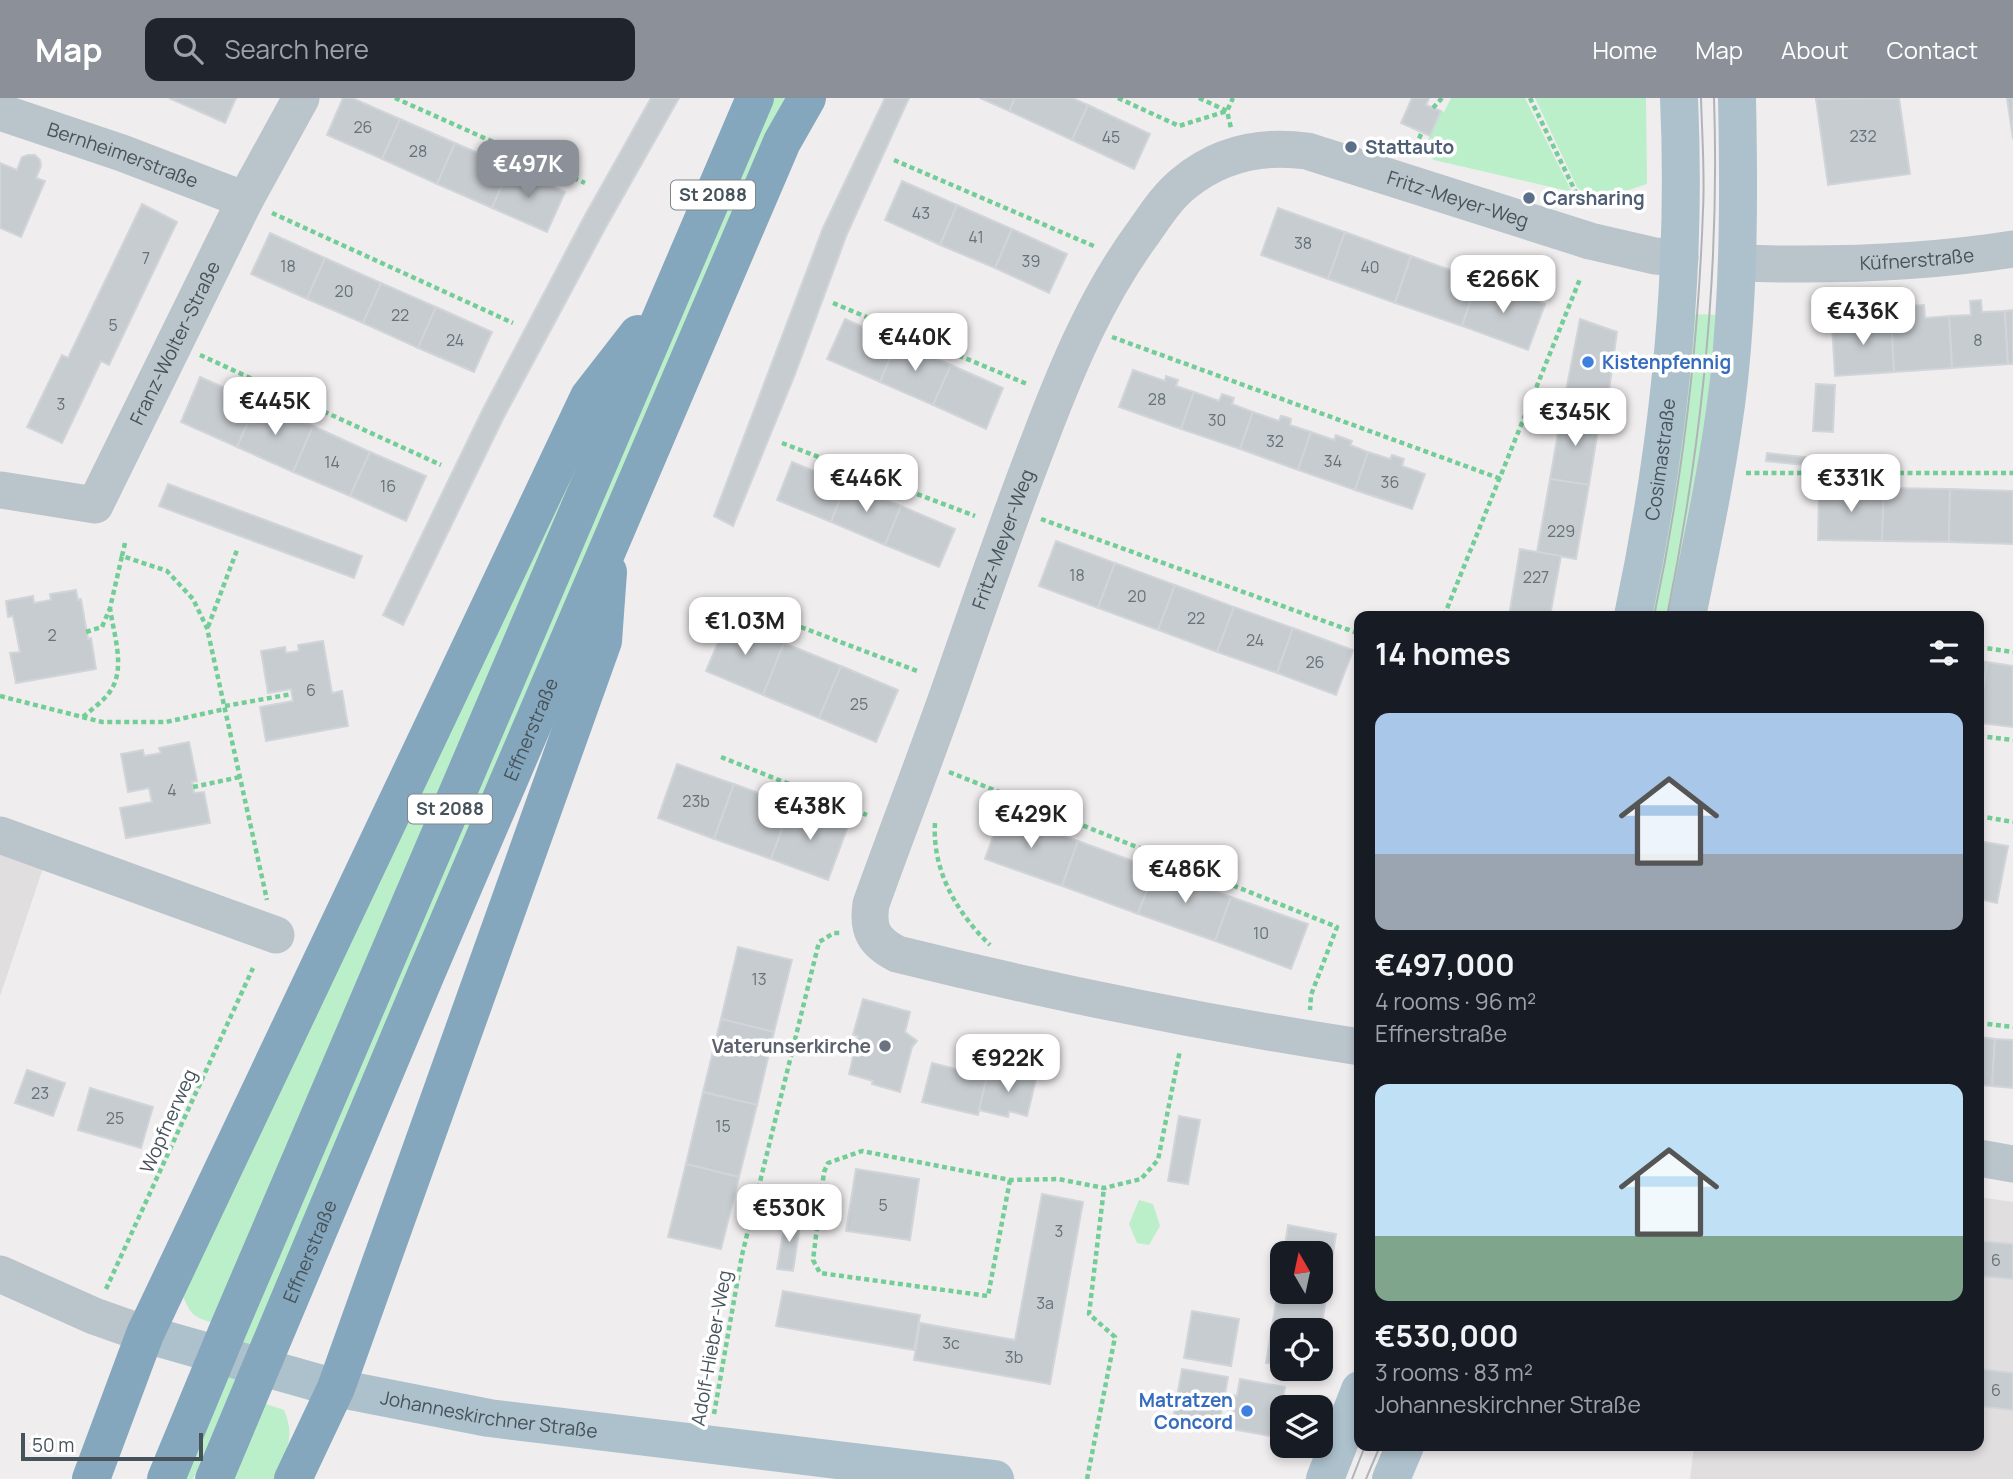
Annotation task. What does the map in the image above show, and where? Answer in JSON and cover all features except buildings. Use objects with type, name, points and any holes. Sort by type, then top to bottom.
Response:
[{"type":"highway","name":"St 2088","points":[[166,1479],[755,98]]},
{"type":"highway","name":"Effnerstraße","points":[[214,1479],[610,542],[782,142],[807,98]]},
{"type":"highway","points":[[91,1479],[145,1334],[589,397],[671,291]]},
{"type":"highway","points":[[293,1479],[603,641],[610,542]]},
{"type":"main road","name":"Cosimastraße","points":[[1634,611],[1651,525],[1672,374],[1680,258],[1679,98]]},
{"type":"main road","points":[[1688,611],[1721,441],[1729,380],[1739,208],[1737,98]]},
{"type":"main road","points":[[1680,258],[1737,263]]},
{"type":"main road","name":"Johanneskirchner Straße","points":[[145,1334],[326,1385],[489,1418],[995,1479]]},
{"type":"main road","points":[[1325,1479],[1354,1405]]},
{"type":"main road","points":[[1391,1479],[1403,1451]]},
{"type":"street","name":"Franz-Wolter-Straße","points":[[1,490],[94,505],[245,200],[301,98]]},
{"type":"street","name":"Bernheimerstraße","points":[[0,112],[122,153],[245,200]]},
{"type":"street","name":"Fritz-Meyer-Weg","points":[[872,931],[869,917],[871,904],[1056,396],[1101,299],[1125,257],[1183,184],[1220,161],[1238,154],[1265,148],[1307,151],[1590,241],[1655,256],[1680,258]]},
{"type":"street","name":"Küfnerstraße","points":[[1737,263],[1792,264],[1958,257],[2013,249]]},
{"type":"street","points":[[0,835],[276,935]]},
{"type":"street","points":[[872,931],[882,946],[897,954],[1014,983],[1180,1017],[1354,1046]]},
{"type":"street","points":[[1984,1159],[2013,1164]]},
{"type":"street","name":"Johanneskirchner Straße","points":[[0,1274],[94,1316],[145,1334]]},
{"type":"path","points":[[396,98],[585,183]]},
{"type":"path","points":[[1118,98],[1179,126],[1227,111]]},
{"type":"path","points":[[1199,98],[1227,111]]},
{"type":"path","points":[[1233,98],[1227,111],[1238,154]]},
{"type":"path","points":[[1433,108],[1442,98]]},
{"type":"path","points":[[1530,98],[1580,201]]},
{"type":"path","points":[[1410,158],[1422,132]]},
{"type":"path","points":[[894,160],[1096,247]]},
{"type":"path","points":[[245,200],[513,323]]},
{"type":"path","points":[[1446,611],[1580,279]]},
{"type":"path","points":[[834,303],[1027,384]]},
{"type":"path","points":[[1111,337],[1501,479]]},
{"type":"path","points":[[174,343],[441,465]]},
{"type":"path","points":[[782,443],[975,516]]},
{"type":"path","points":[[1742,473],[2013,473]]},
{"type":"path","points":[[1034,516],[1354,632]]},
{"type":"path","points":[[86,632],[102,627],[110,608],[125,544]]},
{"type":"path","points":[[207,628],[237,550]]},
{"type":"path","points":[[122,556],[167,571],[193,599],[207,628],[276,935]]},
{"type":"path","points":[[83,717],[110,692],[117,678],[118,664],[110,608]]},
{"type":"path","points":[[777,618],[920,672]]},
{"type":"path","points":[[1984,649],[2013,652]]},
{"type":"path","points":[[0,696],[102,722],[166,722],[292,694]]},
{"type":"path","points":[[1984,737],[2013,740]]},
{"type":"path","points":[[721,757],[867,815]]},
{"type":"path","points":[[944,770],[1337,927],[1311,995],[1309,1014]]},
{"type":"path","points":[[193,787],[240,777]]},
{"type":"path","points":[[1984,817],[2013,822]]},
{"type":"path","points":[[935,821],[937,857],[955,903],[968,922],[998,952]]},
{"type":"path","name":"Adolf-Hieber-Weg","points":[[708,1446],[742,1255],[819,942],[834,933],[872,931]]},
{"type":"path","name":"Wopfnerweg","points":[[108,1285],[253,968]]},
{"type":"path","points":[[1984,1024],[2013,1027]]},
{"type":"path","points":[[1010,1180],[988,1296],[820,1273],[813,1260],[824,1172],[828,1163],[862,1152],[1010,1180],[1058,1179],[1104,1188],[1141,1179],[1158,1160],[1180,1050]]},
{"type":"path","points":[[1087,1479],[1115,1337],[1088,1314],[1104,1188]]},
{"type":"path","points":[[758,1191],[821,1202]]},
{"type":"shaded area","points":[[0,853],[43,868],[0,996]]},
{"type":"shaded area","points":[[1984,1198],[2013,1202],[2013,1479],[1690,1479],[1693,1451],[1984,1451]]},
{"type":"green space","points":[[774,98],[787,98],[193,1479],[180,1479],[682,296]]},
{"type":"green space","points":[[1451,98],[1525,98],[1572,192],[1434,160],[1427,155],[1427,142],[1441,111],[1444,112]]},
{"type":"green space","points":[[1535,98],[1646,98],[1647,184],[1610,195],[1592,196],[1584,193],[1577,187]]},
{"type":"green space","points":[[1689,314],[1725,315],[1678,611],[1644,611]]},
{"type":"green space","points":[[600,413],[214,1323],[202,1319],[191,1312],[183,1296]]},
{"type":"green space","points":[[1139,1200],[1153,1204],[1160,1226],[1149,1245],[1137,1243],[1129,1224]]},
{"type":"green space","points":[[263,1403],[284,1410],[288,1420],[288,1445],[282,1461],[274,1479],[231,1479]]},
{"type":"tram line","points":[[1655,611],[1681,464],[1693,364],[1704,196],[1701,98]]},
{"type":"tram line","points":[[1668,611],[1690,487],[1706,358],[1714,229],[1714,98]]},
{"type":"tram line","points":[[1352,1479],[1363,1451]]},
{"type":"tram line","points":[[1366,1479],[1378,1451]]},
{"type":"place","name":"Stattauto","points":[[1351,147]]},
{"type":"place","name":"Carsharing","points":[[1529,198]]},
{"type":"place","name":"Kistenpfennig","points":[[1588,362]]},
{"type":"place","name":"Vaterunserkirche","points":[[885,1046]]},
{"type":"place","name":"Matratzen Concord","points":[[1247,1411]]}]
